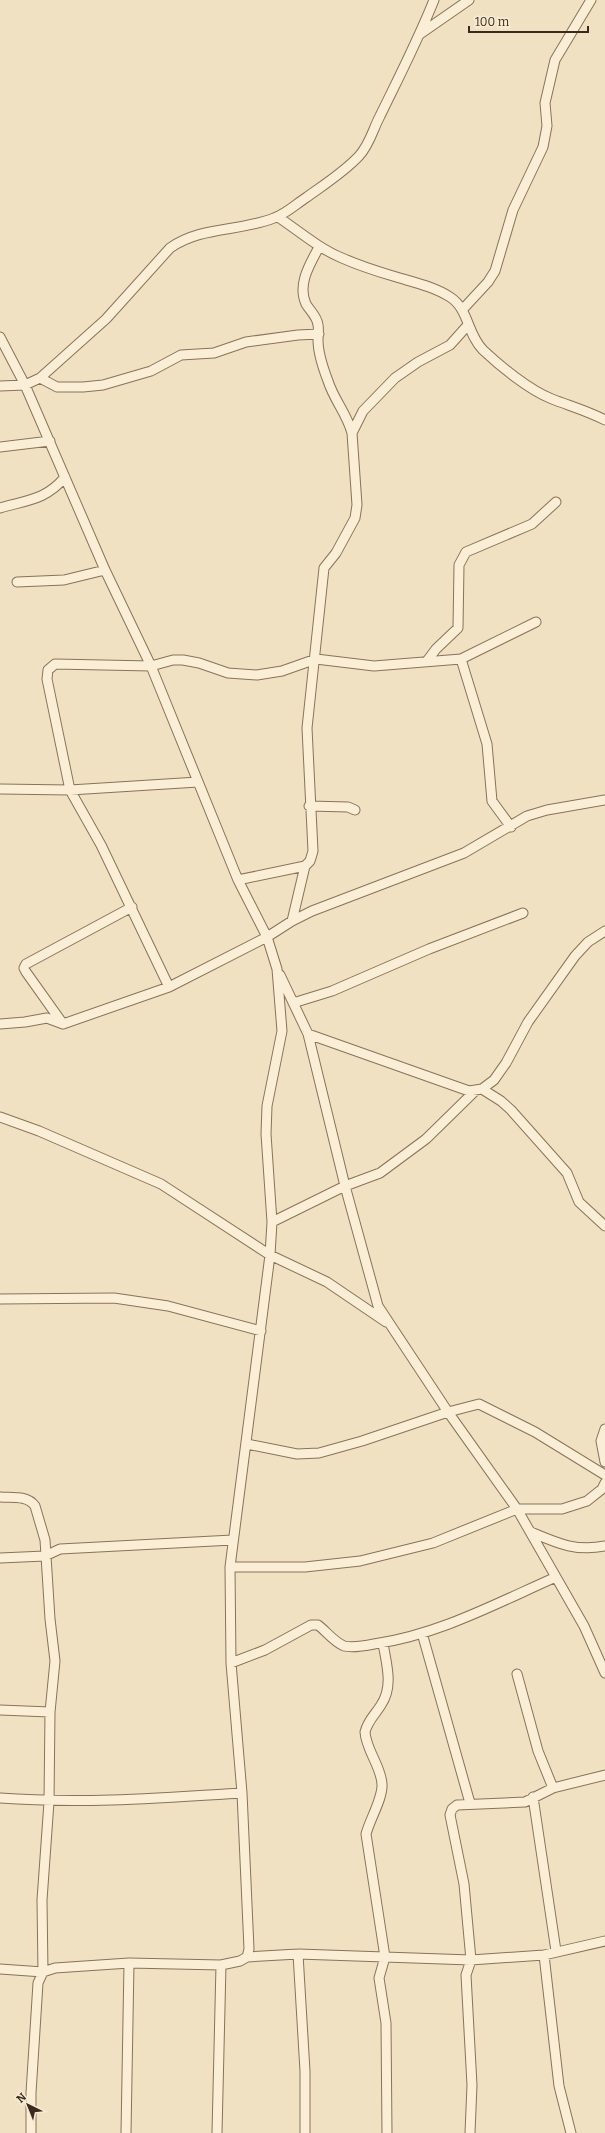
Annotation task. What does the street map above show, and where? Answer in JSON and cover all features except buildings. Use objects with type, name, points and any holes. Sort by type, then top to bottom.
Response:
[{"type":"street","points":[[0,386],[25,385],[40,378],[106,319],[170,248],[183,239],[197,234],[245,226],[278,217],[341,173],[360,155],[369,142],[376,123],[420,34],[434,0]]},
{"type":"street","points":[[420,34],[469,0]]},
{"type":"street","points":[[463,309],[488,282],[495,271],[513,210],[543,147],[547,126],[545,103],[555,60],[591,0]]},
{"type":"street","points":[[278,217],[319,247],[341,258],[437,289],[452,298],[463,309],[467,326],[481,348],[504,369],[550,398],[587,410],[605,420]]},
{"type":"street","points":[[292,921],[305,866],[310,860],[313,851],[309,806],[307,728],[316,659],[324,568],[336,552],[355,518],[357,505],[352,433],[349,421],[335,400],[328,381],[321,360],[316,318],[306,304],[302,291],[309,265],[319,247]]},
{"type":"street","points":[[352,433],[363,411],[395,378],[418,362],[450,345],[467,326]]},
{"type":"street","points":[[40,378],[57,387],[103,385],[151,371],[181,355],[214,353],[246,342],[319,334]]},
{"type":"street","points":[[0,337],[25,385],[105,570],[151,666],[238,880],[267,937],[277,969],[308,1034],[345,1186],[378,1306],[387,1322],[448,1412],[517,1509],[584,1626],[605,1673]]},
{"type":"street","points":[[0,447],[50,441]]},
{"type":"street","points":[[0,508],[48,494],[56,488],[65,477]]},
{"type":"street","points":[[427,661],[436,649],[458,628],[459,565],[466,552],[532,524],[556,502]]},
{"type":"street","points":[[17,582],[64,580],[105,570]]},
{"type":"street","points":[[169,987],[101,845],[70,790],[47,679],[48,670],[55,664],[151,666],[173,660],[183,660],[199,663],[228,673],[256,675],[282,672],[316,659],[374,666],[460,659],[536,622]]},
{"type":"street","points":[[460,659],[487,744],[492,801],[511,827]]},
{"type":"street","points":[[0,789],[70,790],[198,782]]},
{"type":"street","points":[[0,1024],[47,1018],[63,1024],[169,987],[267,937],[292,921],[344,898],[464,853],[511,827],[527,816],[547,810],[605,800]]},
{"type":"street","points":[[309,806],[348,807],[355,810]]},
{"type":"street","points":[[238,880],[305,866]]},
{"type":"street","points":[[63,1024],[26,972],[24,968],[26,964],[132,907]]},
{"type":"street","points":[[293,1002],[332,990],[429,949],[523,913]]},
{"type":"street","points":[[272,1222],[345,1186],[380,1173],[426,1139],[479,1090],[494,1080],[506,1063],[528,1022],[575,956],[588,942],[605,931]]},
{"type":"street","points":[[247,1957],[249,1949],[242,1793],[231,1664],[230,1568],[270,1255],[272,1222],[266,1134],[267,1106],[282,1031],[277,969]]},
{"type":"street","points":[[308,1034],[469,1090],[479,1090],[501,1101],[511,1110],[567,1173],[579,1202],[605,1226]]},
{"type":"street","points":[[0,1117],[38,1131],[161,1184],[270,1255],[327,1282],[387,1322]]},
{"type":"street","points":[[0,1299],[114,1298],[168,1306],[261,1331]]},
{"type":"street","points":[[246,1444],[297,1454],[319,1453],[448,1412],[480,1404],[536,1432],[605,1475]]},
{"type":"street","points":[[605,1429],[601,1447],[605,1462]]},
{"type":"street","points":[[230,1568],[305,1567],[360,1561],[433,1543],[517,1509],[562,1509],[587,1501],[602,1489],[605,1483]]},
{"type":"street","points":[[0,1497],[24,1498],[32,1502],[45,1540],[45,1556],[55,1660],[50,1712],[49,1802],[42,1900],[43,1972],[38,1983],[30,2093],[31,2133]]},
{"type":"street","points":[[530,1532],[566,1547],[596,1548],[605,1546]]},
{"type":"street","points":[[0,1558],[45,1556],[60,1549],[233,1540]]},
{"type":"street","points":[[231,1664],[265,1650],[311,1625],[318,1624],[338,1643],[345,1646],[359,1647],[383,1643],[422,1633],[461,1619],[556,1577]]},
{"type":"street","points":[[422,1633],[441,1695],[470,1803]]},
{"type":"street","points":[[383,1643],[389,1680],[382,1704],[372,1716],[365,1732],[382,1783],[382,1794],[370,1819],[366,1834],[385,1957],[380,1978],[386,2023],[387,2133]]},
{"type":"street","points":[[517,1674],[538,1751],[553,1788]]},
{"type":"street","points":[[0,1710],[50,1712]]},
{"type":"street","points":[[470,2133],[472,2085],[466,1974],[471,1960],[464,1884],[450,1815],[452,1809],[457,1805],[470,1803],[525,1802],[553,1788],[605,1776]]},
{"type":"street","points":[[0,1798],[49,1802],[124,1800],[242,1793]]},
{"type":"street","points":[[533,1797],[556,1951]]},
{"type":"street","points":[[0,1969],[43,1972],[55,1968],[129,1963],[221,1965],[240,1961],[247,1957],[298,1954],[471,1960],[544,1955],[556,1951],[605,1941]]},
{"type":"street","points":[[298,1954],[304,2071],[305,2133]]},
{"type":"street","points":[[544,1955],[559,2086],[571,2133]]},
{"type":"street","points":[[126,2133],[129,1963]]},
{"type":"street","points":[[217,2133],[221,1965]]}]
